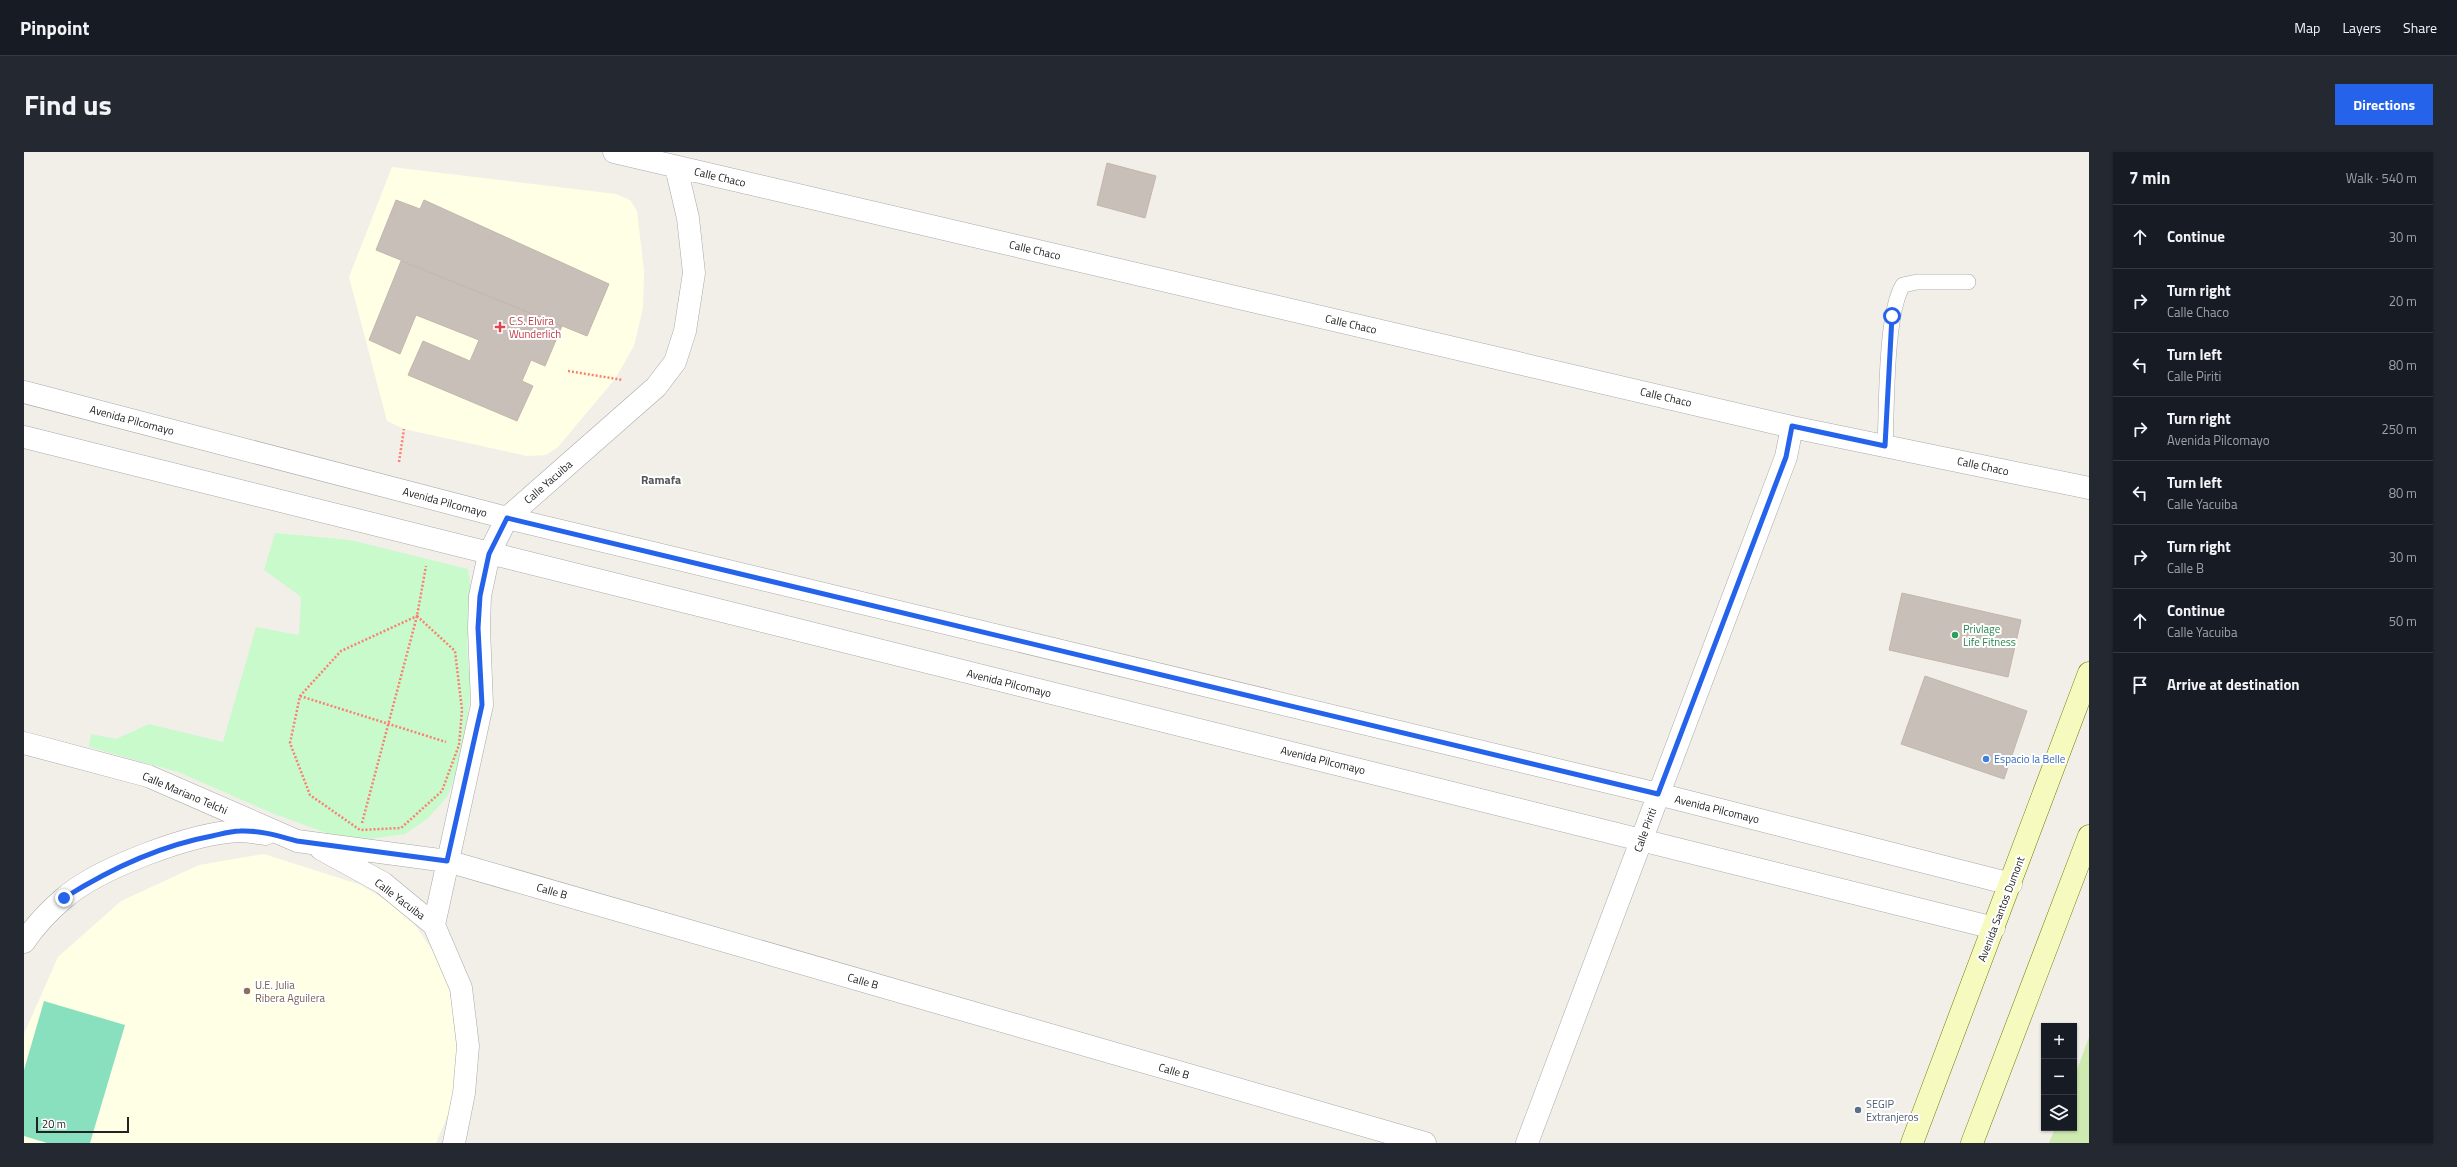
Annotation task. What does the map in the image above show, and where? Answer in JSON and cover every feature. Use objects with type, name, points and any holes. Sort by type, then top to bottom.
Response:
[{"type":"main road","name":"Avenida Santos Dumont","points":[[1912,1143],[2089,674]]},
{"type":"main road","points":[[1972,1143],[2089,836]]},
{"type":"street","name":"Calle Chaco","points":[[614,152],[1792,426],[2089,488]]},
{"type":"street","name":"Calle Yacuiba","points":[[434,925],[447,861],[466,747],[482,705],[478,628],[480,596],[489,554],[507,518],[661,380],[675,362],[685,331],[694,273],[688,218],[676,166]]},
{"type":"street","name":"Avenida Pilcomayo","points":[[24,392],[507,518],[1658,794],[2011,884]]},
{"type":"street","name":"Calle Piriti","points":[[1527,1143],[1786,457],[1792,426]]},
{"type":"street","name":"Avenida Pilcomayo","points":[[24,437],[434,541],[1642,839],[1994,928]]},
{"type":"street","name":"Calle Mariano Telchi","points":[[24,743],[148,776],[297,841]]},
{"type":"street","name":"Calle Yacuiba","points":[[24,942],[64,898],[104,873],[184,841],[240,831],[278,835],[322,849],[382,883],[434,925],[462,988],[468,1046],[464,1093],[454,1143]]},
{"type":"street","name":"Calle B","points":[[297,841],[447,861],[1425,1143]]},
{"type":"lane","points":[[1885,446],[1892,324],[1897,294],[1903,285],[1917,282],[1968,282]]},
{"type":"path","points":[[568,371],[615,379],[661,380]]},
{"type":"path","points":[[395,489],[404,429]]},
{"type":"path","points":[[360,830],[417,616],[427,559],[434,541]]},
{"type":"path","points":[[417,616],[455,651],[466,747],[442,791],[402,828],[360,830],[310,795],[290,743],[300,696],[341,651],[417,616]]},
{"type":"path","points":[[300,696],[466,747]]},
{"type":"shaded area","name":"C.S. Elvira Wunderlich","points":[[392,167],[616,194],[630,200],[637,211],[644,271],[643,308],[634,346],[615,379],[558,447],[546,455],[527,456],[404,429],[387,421],[349,277]]},
{"type":"shaded area","name":"U.E. Julia Ribera Aguilera","points":[[264,854],[361,885],[408,914],[447,973],[455,1010],[459,1057],[455,1098],[436,1143],[24,1143],[24,1034],[58,957],[121,901],[199,865]]},
{"type":"green space","points":[[275,533],[350,540],[468,569],[471,588],[467,651],[471,687],[464,747],[448,796],[427,819],[405,834],[362,840],[337,837],[272,813],[178,772],[89,747],[91,734],[116,739],[149,724],[223,742],[256,627],[299,635],[301,597],[264,570]]},
{"type":"green space","points":[[44,1001],[125,1025],[90,1143],[47,1143],[24,1136],[24,1070]]},
{"type":"green space","points":[[2089,1037],[2089,1143],[2049,1143],[2054,1131],[2077,1131],[2077,1070]]},
{"type":"building","points":[[1107,163],[1156,176],[1145,218],[1097,205]]},
{"type":"building","points":[[396,200],[420,209],[424,200],[609,284],[587,336],[376,250]]},
{"type":"building","points":[[401,261],[562,326],[545,366],[531,360],[522,381],[533,386],[517,421],[408,375],[423,341],[470,361],[479,340],[416,315],[400,354],[369,340]]},
{"type":"building","name":"Privlage Life Fitness","points":[[1902,593],[2021,620],[2008,677],[1889,650]]},
{"type":"building","points":[[1925,676],[2027,711],[2004,779],[1901,744]]},
{"type":"place","name":"C.S. Elvira Wunderlich","points":[[500,327]]},
{"type":"place","name":"Privlage Life Fitness","points":[[1955,635]]},
{"type":"place","name":"Espacio la Belle","points":[[1986,759]]},
{"type":"place","name":"U.E. Julia Ribera Aguilera","points":[[247,991]]},
{"type":"place","name":"SEGIP Extranjeros","points":[[1858,1110]]},
{"type":"district","name":"Ramafa","points":[[661,479]]},
{"type":"route","points":[[64,898],[104,873],[131,861],[184,841],[240,831],[278,835],[297,841],[447,861],[482,705],[481,657],[478,628],[480,596],[489,554],[507,518],[1658,794],[1786,457],[1792,426],[1885,446],[1892,316]]}]
